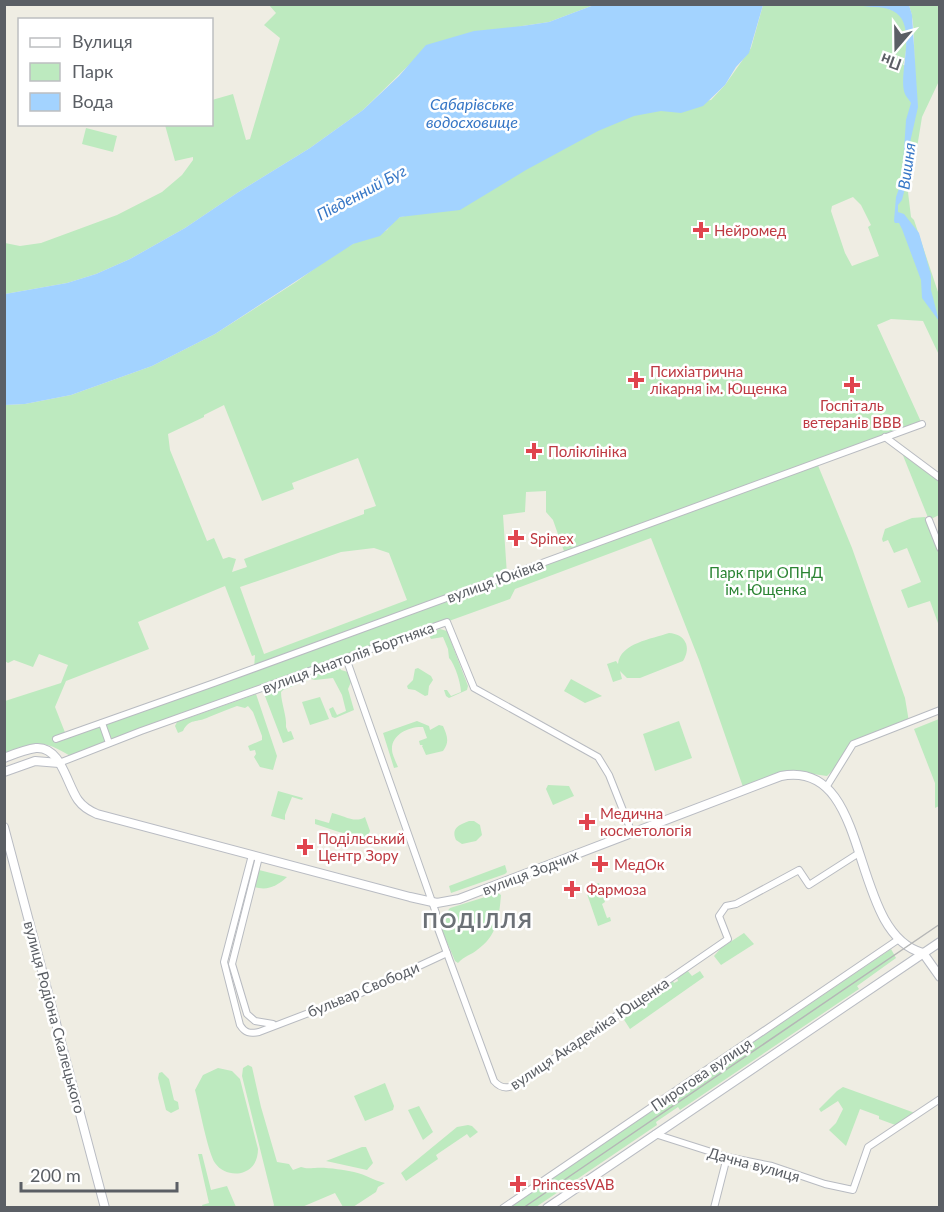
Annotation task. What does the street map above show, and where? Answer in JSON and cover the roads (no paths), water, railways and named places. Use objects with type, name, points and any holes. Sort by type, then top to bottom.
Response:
[{"type":"main road","points":[[4,758],[33,748],[42,748],[53,754],[59,763]]},
{"type":"main road","points":[[4,772],[38,760],[59,763]]},
{"type":"main road","name":"вулиця Зодчих","points":[[59,763],[77,799],[85,808],[97,814],[432,902],[459,899],[781,776],[802,775],[827,786]]},
{"type":"main road","points":[[827,786],[839,805],[876,900],[899,939],[906,946],[923,952],[939,977]]},
{"type":"main road","name":"вулиця Родіона Скалецького","points":[[4,827],[105,1208]]},
{"type":"main road","name":"Пирогова вулиця","points":[[546,1208],[939,942]]},
{"type":"street","name":"вулиця Юківка","points":[[56,739],[922,424]]},
{"type":"street","points":[[885,437],[939,478]]},
{"type":"street","points":[[929,520],[939,548]]},
{"type":"street","name":"вулиця Анатолія Бортняка","points":[[59,763],[447,622],[474,688],[598,757],[609,775],[632,833]]},
{"type":"street","name":"вулиця Академіка Ющенка","points":[[346,658],[436,913],[437,926],[494,1081],[500,1087],[508,1089],[576,1045],[728,939],[719,916],[726,906],[736,904],[800,870],[809,885],[859,854]]},
{"type":"street","points":[[827,786],[853,744],[939,710]]},
{"type":"street","points":[[102,723],[110,743]]},
{"type":"street","name":"бульвар Свободи","points":[[256,856],[225,957],[225,969],[249,1016],[263,1024],[279,1023]]},
{"type":"street","name":"Пирогова вулиця","points":[[503,1208],[899,939]]},
{"type":"street","name":"бульвар Свободи","points":[[233,984],[239,1022],[243,1030],[253,1033],[361,993],[447,953]]},
{"type":"street","name":"Дачна вулиця","points":[[655,1134],[727,1157],[772,1166],[825,1184],[853,1190],[868,1148],[939,1099]]},
{"type":"street","points":[[714,1208],[727,1157]]},
{"type":"water","name":"Сабарівське водосховище","points":[[594,5],[763,5],[749,53],[736,67],[725,85],[703,106],[681,113],[661,111],[634,116],[598,131],[526,170],[460,210],[400,217],[380,236],[353,244],[215,334],[152,366],[71,395],[25,404],[5,405],[5,294],[67,283],[96,274],[130,259],[185,228],[310,148],[363,110],[399,76],[426,45],[474,31],[549,22]]},
{"type":"water","name":"Вишня","points":[[856,5],[909,5],[912,15],[918,107],[907,156],[909,172],[902,200],[898,205],[898,212],[904,214],[919,233],[931,275],[931,290],[939,321],[922,298],[921,280],[902,229],[899,223],[894,221],[896,197],[902,180],[906,120],[911,103],[905,93],[903,82],[905,26],[900,17],[889,9]]},
{"type":"tram line","points":[[523,1208],[940,924]]},
{"type":"place","name":"Нейромед","points":[[701,230]]},
{"type":"place","name":"Психіатрична лікарня ім. Ющенка","points":[[636,380]]},
{"type":"place","name":"Госпіталь ветеранів ВВВ","points":[[852,385]]},
{"type":"place","name":"Поліклініка","points":[[534,451]]},
{"type":"place","name":"Spinex","points":[[516,538]]},
{"type":"place","name":"Медична косметологія","points":[[587,822]]},
{"type":"place","name":"Подільський Центр Зору","points":[[305,847]]},
{"type":"place","name":"МедОк","points":[[600,864]]},
{"type":"place","name":"Фармоза","points":[[572,889]]},
{"type":"place","name":"PrincessVAB","points":[[518,1184]]},
{"type":"district","name":"ПОДІЛЛЯ","points":[[478,919]]},
{"type":"water label","name":"Південний Буг","points":[[361,192]]},
{"type":"park label","name":"Парк при ОПНД ім. Ющенка","points":[[766,580]]}]
